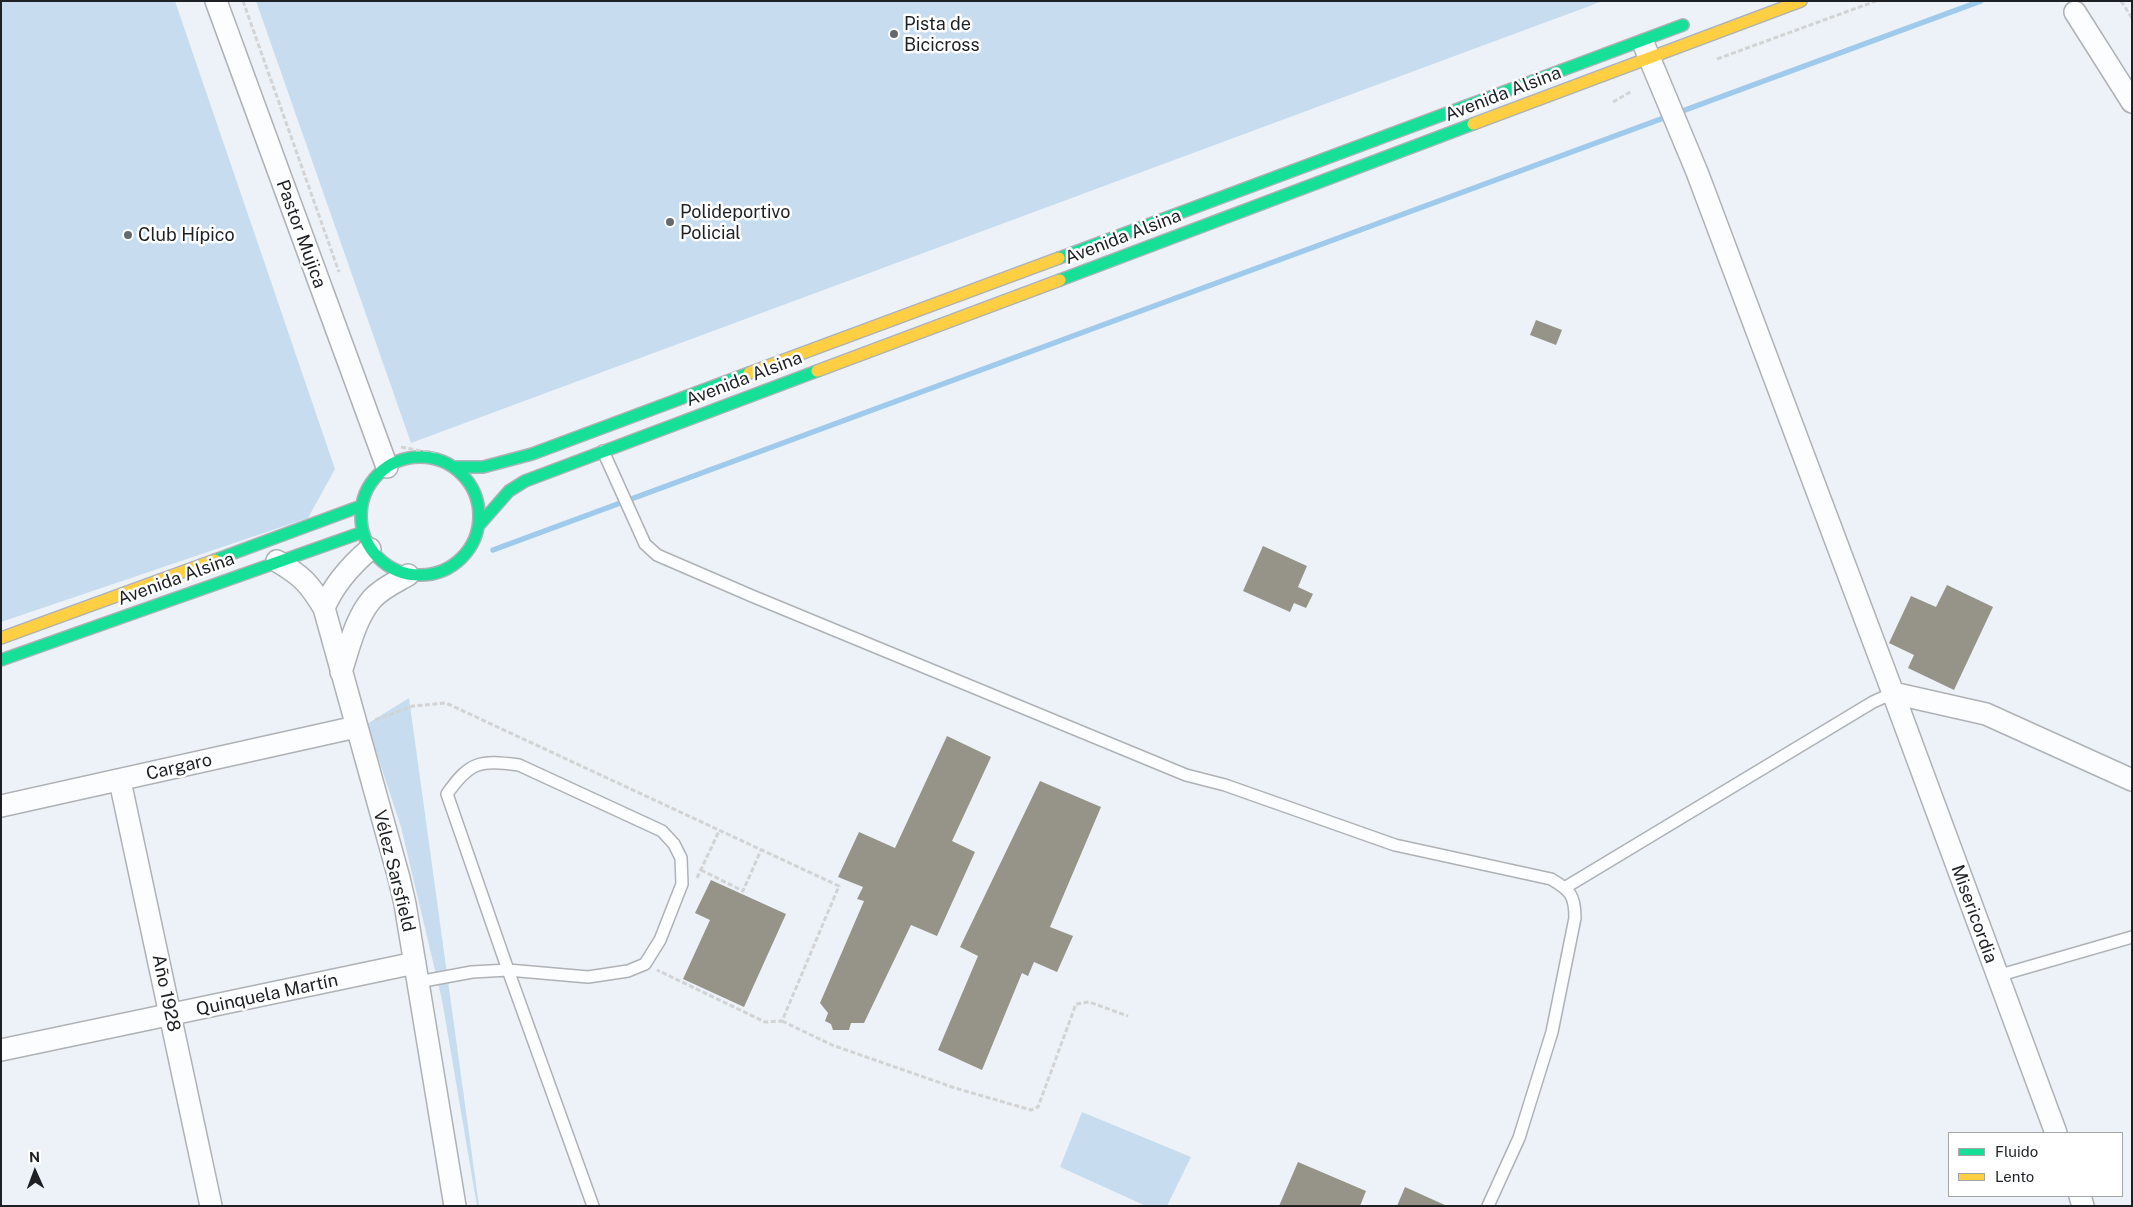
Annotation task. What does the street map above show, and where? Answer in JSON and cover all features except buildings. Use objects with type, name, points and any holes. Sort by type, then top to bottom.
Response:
[{"type":"main road","name":"Avenida Alsina","points":[[454,467],[483,467],[532,454],[1646,49],[1797,3]]},
{"type":"main road","name":"Avenida Alsina","points":[[480,524],[509,491],[525,481],[1646,49],[1696,21]]},
{"type":"main road","points":[[420,457],[438,460],[454,467],[466,478],[475,492],[480,508],[480,524],[474,543],[463,558],[447,570],[428,576],[408,575],[393,570],[380,561],[366,541],[361,506],[366,491],[375,478],[387,467],[403,460],[420,457]]},
{"type":"main road","name":"Avenida Alsina","points":[[1,638],[361,506]]},
{"type":"main road","name":"Avenida Alsina","points":[[1,660],[277,562],[366,541]]},
{"type":"street","name":"Pastor Mujica","points":[[216,1],[387,467]]},
{"type":"street","points":[[2075,12],[2132,102]]},
{"type":"street","name":"Misericordia","points":[[1646,49],[1697,172],[2056,1132]]},
{"type":"street","points":[[324,608],[332,590],[355,562],[366,541]]},
{"type":"street","name":"Vélez Sarsfield","points":[[277,562],[291,569],[310,585],[324,608],[399,878],[417,973],[455,1206]]},
{"type":"street","points":[[341,672],[361,617],[372,599],[388,586],[408,575]]},
{"type":"street","points":[[1893,693],[1986,714],[2132,780]]},
{"type":"street","name":"Cargaro","points":[[1,806],[356,727]]},
{"type":"street","name":"Año 1928","points":[[120,781],[211,1206]]},
{"type":"street","name":"Quinquela Martín","points":[[1,1050],[171,1016],[417,973]]},
{"type":"lane","points":[[603,451],[645,544],[657,555],[1186,775],[1225,785],[1395,845],[1551,879],[1566,887],[1575,902],[1575,918],[1552,1032],[1519,1138],[1488,1206]]},
{"type":"lane","points":[[1566,887],[1873,702],[1893,693]]},
{"type":"lane","points":[[417,973],[508,970],[588,977],[628,971],[645,964],[660,940],[682,884],[681,858],[674,844],[662,831],[519,766],[494,762],[473,766],[460,776],[447,794],[508,970],[593,1206]]},
{"type":"lane","points":[[1997,976],[2132,937]]},
{"type":"path","points":[[243,1],[341,280]]},
{"type":"path","points":[[2121,1],[2132,18]]},
{"type":"path","points":[[400,446],[405,449],[438,454]]},
{"type":"path","points":[[682,884],[695,883],[719,831]]},
{"type":"path","points":[[701,870],[743,891],[761,850]]},
{"type":"path","points":[[645,964],[764,1022]]},
{"type":"path","points":[[782,1021],[805,1030],[832,1045],[955,1088],[1031,1110],[1038,1108],[1076,1004],[1089,1002],[1128,1016]]},
{"type":"shaded area","name":"Club Hípico","points":[[1,1],[175,1],[335,469],[308,518],[1,622]]},
{"type":"shaded area","name":"Polideportivo Policial","points":[[256,1],[1603,1],[411,443]]},
{"type":"shaded area","points":[[409,698],[479,1206],[477,1206],[442,1000],[401,827],[367,724]]},
{"type":"shaded area","points":[[1082,1112],[1191,1157],[1167,1206],[1146,1206],[1060,1167]]},
{"type":"waterway","points":[[1677,113],[1981,1]]},
{"type":"waterway","points":[[493,550],[1669,116]]},
{"type":"traffic: fast","points":[[1059,258],[1683,25]]},
{"type":"traffic: fast","points":[[1060,280],[1473,124]]},
{"type":"traffic: fast","points":[[480,524],[509,491],[525,481],[817,371]]},
{"type":"traffic: fast","points":[[454,467],[483,467],[532,454],[749,373]]},
{"type":"traffic: fast","points":[[420,457],[443,461],[462,474],[475,493],[479,516],[475,539],[462,558],[443,571],[420,575],[397,571],[378,558],[365,539],[361,516],[365,493],[378,474],[397,461],[420,457]]},
{"type":"traffic: fast","points":[[215,560],[361,506]]},
{"type":"traffic: fast","points":[[1,660],[363,532]]},
{"type":"traffic: slow","points":[[1473,124],[1801,1]]},
{"type":"traffic: slow","points":[[749,373],[1059,258]]},
{"type":"traffic: slow","points":[[817,371],[1060,280]]},
{"type":"traffic: slow","points":[[1,638],[215,560]]},
{"type":"place","name":"Pista de Bicicross","points":[[894,34]]},
{"type":"place","name":"Polideportivo Policial","points":[[670,222]]},
{"type":"place","name":"Club Hípico","points":[[128,235]]}]
